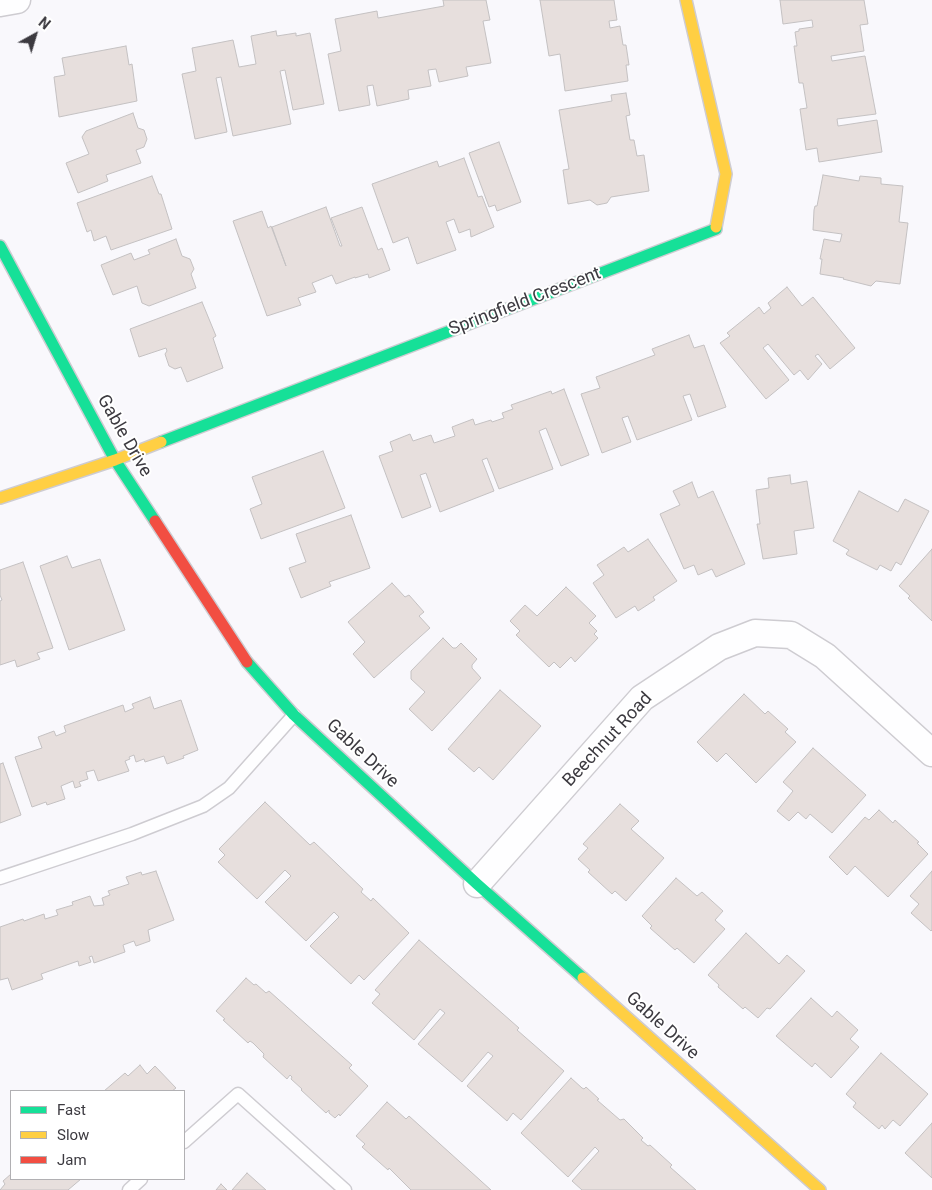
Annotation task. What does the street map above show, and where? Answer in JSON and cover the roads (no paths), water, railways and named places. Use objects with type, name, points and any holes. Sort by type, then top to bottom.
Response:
[{"type":"street","points":[[0,3],[17,0]]},
{"type":"street","name":"Springfield Crescent","points":[[115,460],[716,229],[726,174],[686,0]]},
{"type":"street","name":"Gable Drive","points":[[0,246],[115,460],[250,666],[294,715],[477,884],[820,1190]]},
{"type":"street","points":[[0,498],[115,460]]},
{"type":"street","name":"Beechnut Road","points":[[477,884],[642,698],[719,647],[755,633],[791,635],[825,656],[932,753]]},
{"type":"lane","points":[[0,878],[132,834],[203,806],[229,788],[294,715]]},
{"type":"lane","points":[[185,1141],[238,1094],[345,1190]]},
{"type":"lane","points":[[129,1190],[140,1180]]}]
